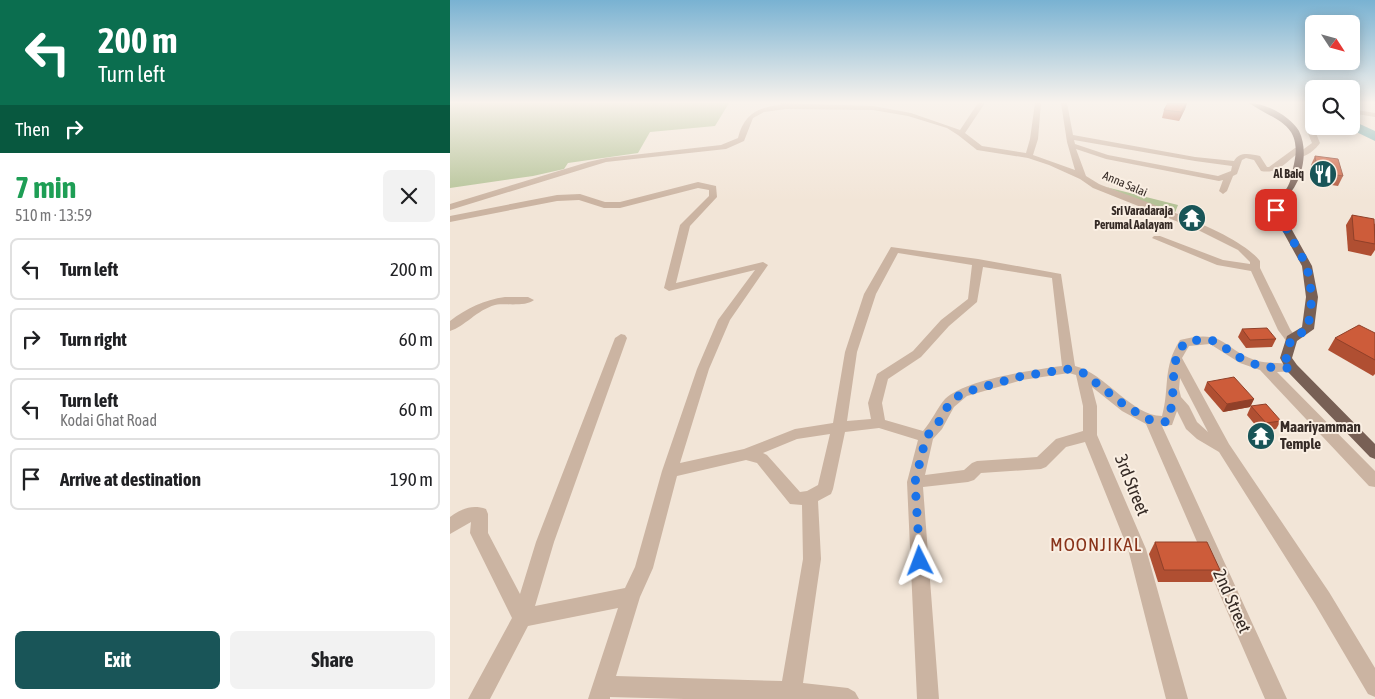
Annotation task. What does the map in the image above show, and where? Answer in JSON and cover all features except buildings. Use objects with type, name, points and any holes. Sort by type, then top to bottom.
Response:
[{"type":"main road","points":[[1297,136],[1299,153],[1294,187],[1288,194],[1277,201],[1276,210],[1307,266],[1312,297],[1308,329],[1291,339],[1286,358],[1292,368],[1375,453]]},
{"type":"street","points":[[450,207],[606,160],[698,151],[723,146],[742,139],[742,136]]},
{"type":"street","points":[[964,136],[980,148],[1030,156],[1052,163],[1083,177]]},
{"type":"street","points":[[1030,156],[1034,136]]},
{"type":"street","name":"Anna Salai","points":[[1071,136],[1073,152],[1083,177],[1096,186],[1198,227],[1242,248],[1254,261],[1255,268],[1284,330],[1291,339]]},
{"type":"street","points":[[1072,142],[1106,157],[1219,179],[1234,172],[1240,159],[1245,156],[1253,156],[1264,169],[1274,169],[1299,153],[1313,147],[1316,143],[1313,136]]},
{"type":"street","points":[[1072,142],[1238,164]]},
{"type":"street","points":[[1223,191],[1229,175]]},
{"type":"street","points":[[450,219],[557,198],[580,198],[604,205],[620,205],[698,185],[713,188],[713,197],[684,225],[669,288],[762,265],[752,283],[724,320],[703,369],[670,471],[644,568],[631,596],[602,693],[791,695],[848,699]]},
{"type":"street","points":[[1157,238],[1221,263],[1255,268]]},
{"type":"street","points":[[746,454],[762,459],[796,499],[810,498],[825,489],[839,427],[850,352],[870,294],[895,249],[978,262],[973,300],[945,323],[917,354],[882,376],[875,403],[878,424]]},
{"type":"street","name":"3rd Street","points":[[978,262],[1057,276],[1076,370],[1090,406],[1090,435],[1137,549],[1177,699]]},
{"type":"street","points":[[450,328],[462,318],[488,303],[508,299],[528,300]]},
{"type":"street","points":[[479,699],[522,618],[545,542],[621,338]]},
{"type":"street","points":[[1224,448],[1202,436],[1190,425],[1184,410],[1174,398],[1172,389],[1176,358],[1184,343],[1202,338],[1219,342],[1245,360],[1265,367],[1292,368]]},
{"type":"street","points":[[1176,358],[1224,448],[1322,598],[1375,687]]},
{"type":"street","points":[[1265,367],[1375,481]]},
{"type":"street","points":[[928,699],[915,482],[926,437],[937,425],[949,404],[962,393],[1022,376],[1076,370],[1127,407],[1152,421],[1167,422],[1174,398]]},
{"type":"street","name":"2nd Street","points":[[1152,421],[1276,699]]},
{"type":"street","points":[[670,471],[746,454],[795,434],[839,427],[878,424],[926,437]]},
{"type":"street","points":[[915,482],[968,476],[977,467],[1041,464],[1061,443],[1090,435]]},
{"type":"street","points":[[791,695],[812,559],[810,498]]},
{"type":"street","points":[[450,527],[466,515],[480,514],[479,533],[522,618]]},
{"type":"street","points":[[522,618],[631,596]]},
{"type":"green space","points":[[450,136],[648,136],[638,153],[568,163],[564,169],[533,176],[450,188]]},
{"type":"green space","points":[[1106,187],[1178,205],[1174,215]]},
{"type":"place","name":"Al Baiq","points":[[1323,174]]},
{"type":"place","name":"Sri Varadaraja Perumal Aalayam","points":[[1192,218]]},
{"type":"place","name":"Maariyamman Temple","points":[[1261,436]]},
{"type":"district","name":"MOONJIKAL","points":[[1096,544]]},
{"type":"route","points":[[920,561],[915,482],[926,437],[937,425],[949,404],[962,393],[1022,376],[1069,369],[1082,372],[1127,407],[1152,421],[1167,422],[1174,398],[1172,389],[1176,358],[1184,343],[1202,338],[1219,342],[1245,360],[1265,367],[1292,368],[1286,358],[1291,339],[1308,329],[1312,297],[1307,266],[1276,210]]}]
